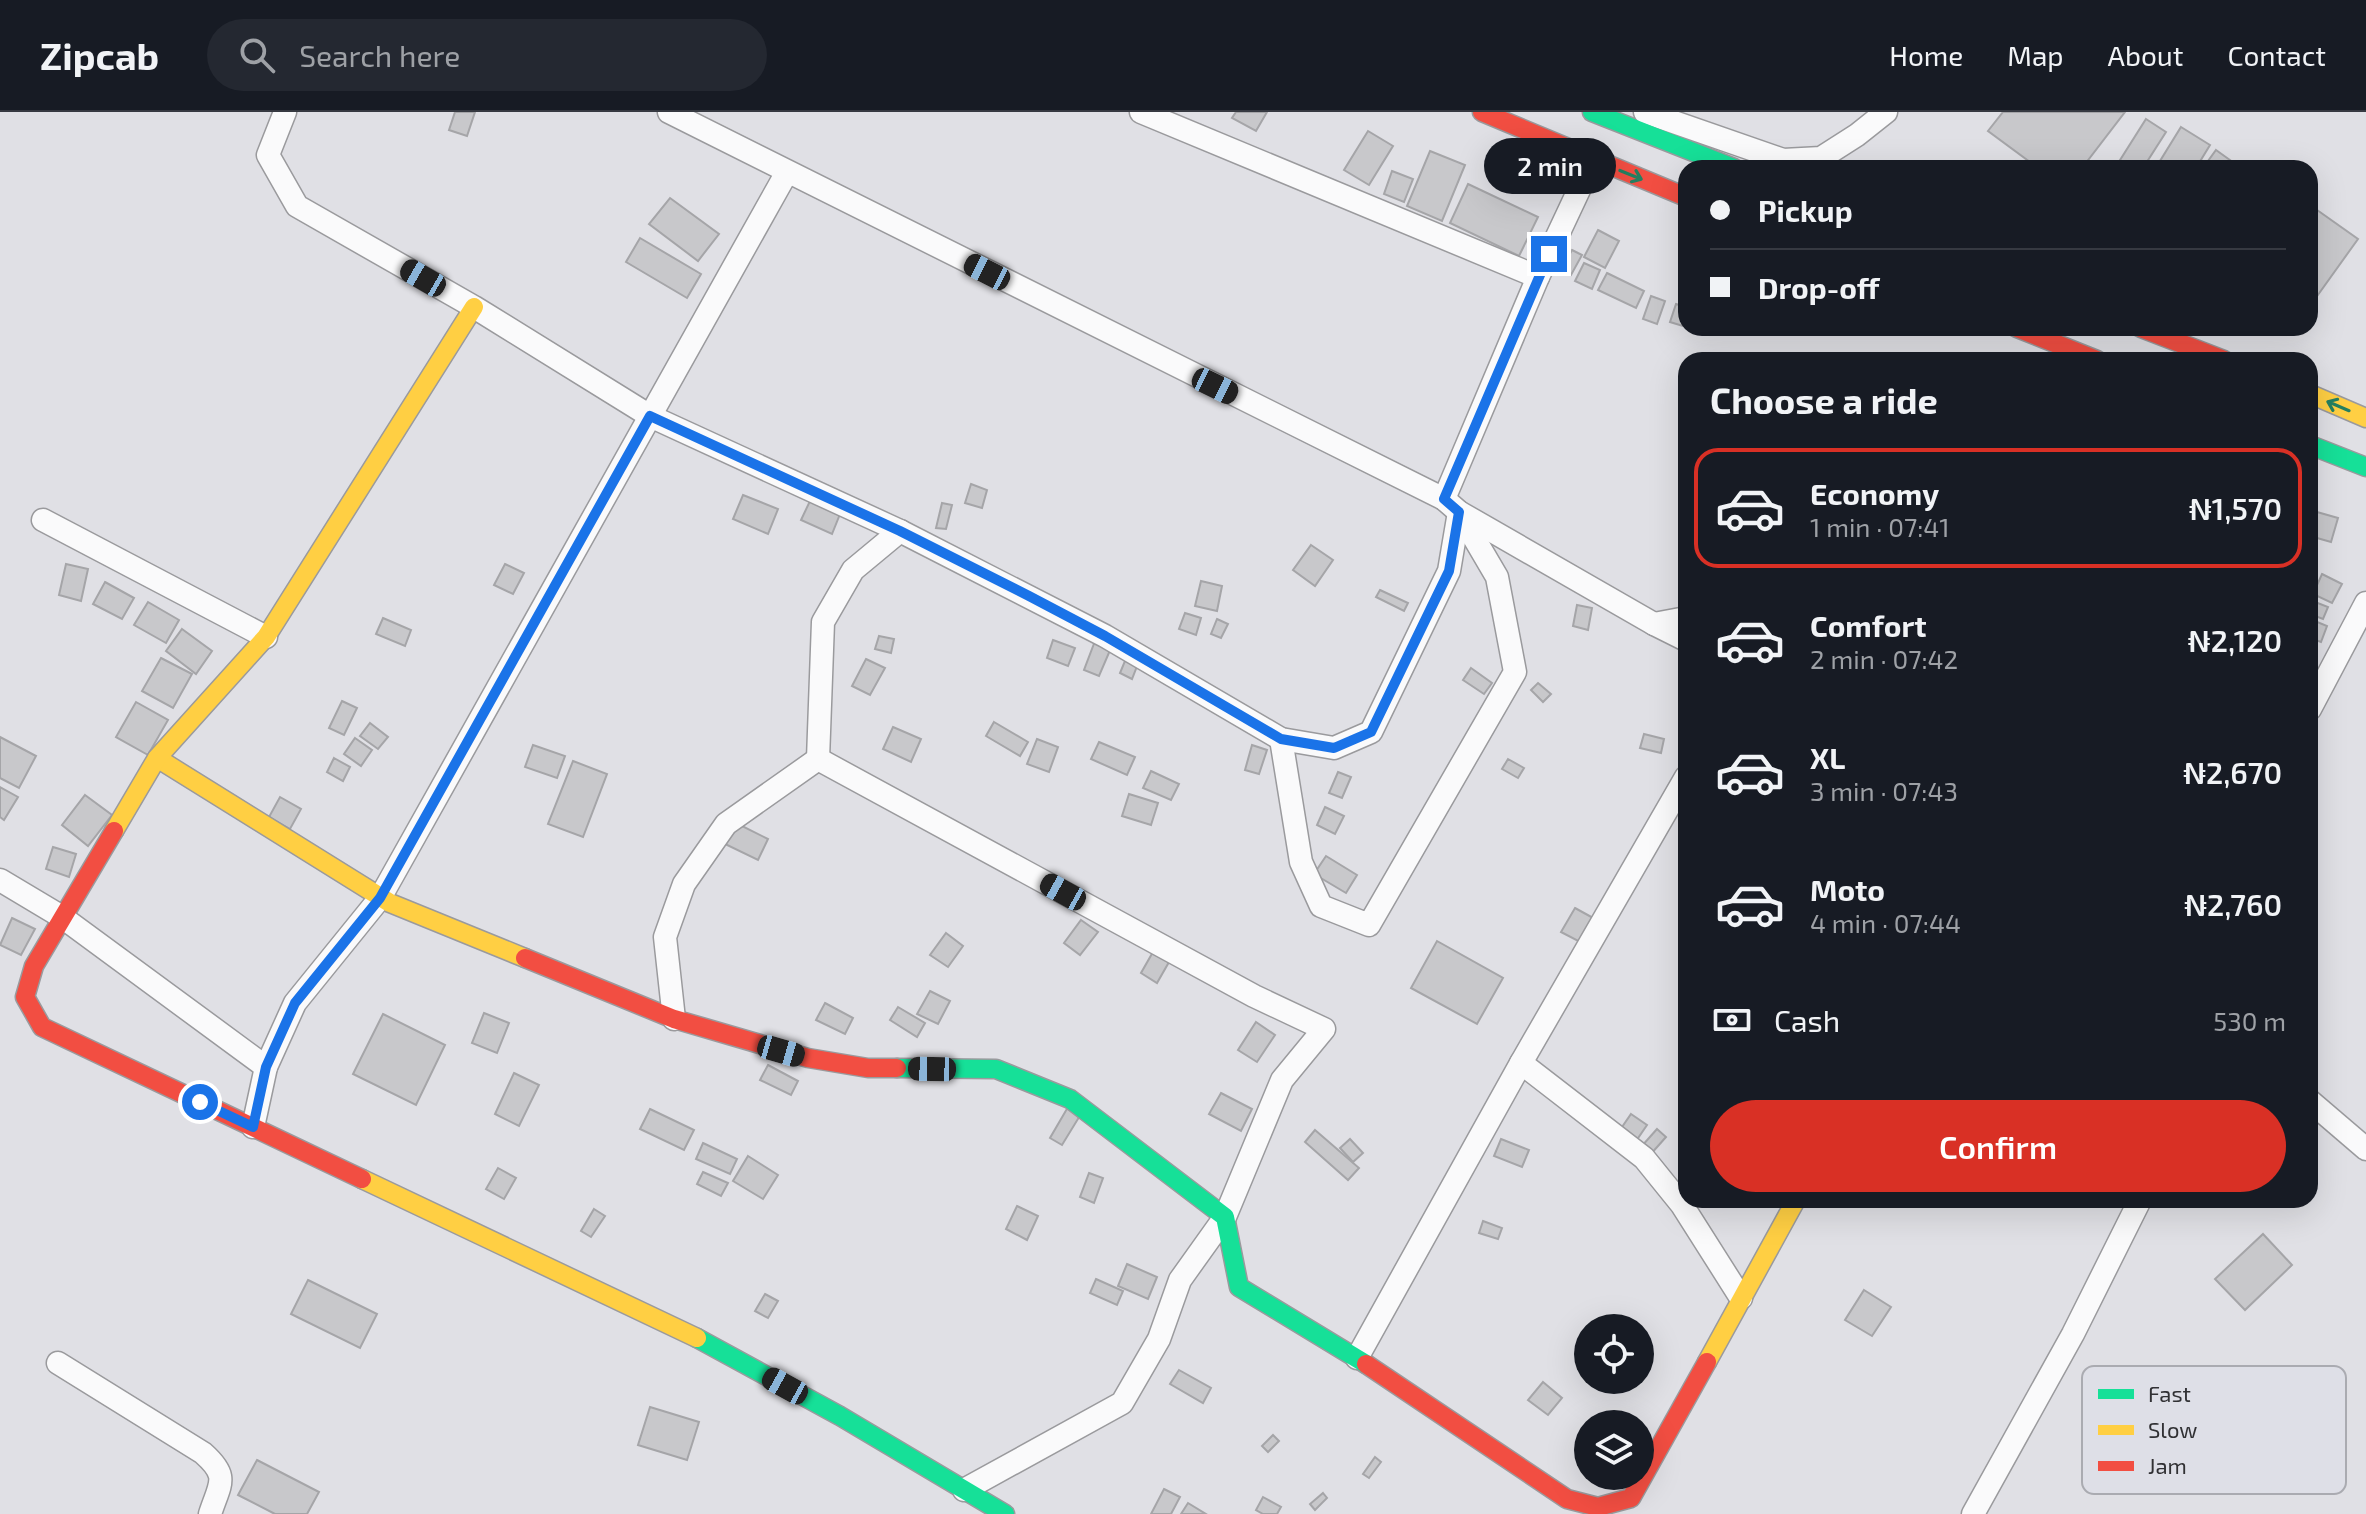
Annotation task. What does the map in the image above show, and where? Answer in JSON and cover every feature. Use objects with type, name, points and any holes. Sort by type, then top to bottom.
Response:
[{"type":"street","points":[[285,112],[268,155],[297,206],[474,307],[650,416],[900,531],[1105,636],[1281,739],[1334,748],[1371,732],[1449,571],[1451,506],[1538,277],[1593,160]]},
{"type":"street","points":[[669,112],[1451,506],[1678,636]]},
{"type":"street","points":[[1141,112],[1538,277]]},
{"type":"street","points":[[1482,112],[1678,194]]},
{"type":"street","points":[[1592,112],[1714,160]]},
{"type":"street","points":[[1645,112],[1783,160],[1821,158],[1886,112]]},
{"type":"street","points":[[253,1127],[266,1067],[295,1003],[380,898],[787,172]]},
{"type":"street","points":[[474,307],[266,637],[157,758],[34,966],[25,997],[42,1027],[702,1340],[840,1416],[1005,1514]]},
{"type":"street","points":[[2037,336],[2077,352]]},
{"type":"street","points":[[2162,336],[2203,352]]},
{"type":"street","points":[[2318,397],[2366,418]]},
{"type":"street","points":[[2318,448],[2366,467]]},
{"type":"street","points":[[1281,739],[1301,862],[1321,906],[1369,925],[1515,672],[1497,577],[1451,506]]},
{"type":"street","points":[[43,520],[266,637]]},
{"type":"street","points":[[818,759],[823,622],[853,570],[900,531]]},
{"type":"street","points":[[2318,694],[2366,603]]},
{"type":"street","points":[[1654,624],[1678,620]]},
{"type":"street","points":[[157,758],[380,898],[674,1019],[808,1058],[868,1068],[996,1069],[1070,1099],[1225,1217],[1239,1287],[1357,1358],[1567,1499],[1598,1507],[1631,1498],[1792,1208]]},
{"type":"street","points":[[674,1019],[665,937],[684,884],[726,824],[818,759]]},
{"type":"street","points":[[818,759],[1254,996],[1324,1029],[1282,1080],[1225,1217],[1180,1280],[1159,1339],[1122,1403],[964,1490]]},
{"type":"street","points":[[1357,1358],[1521,1063],[1678,791]]},
{"type":"street","points":[[0,880],[62,917],[266,1067]]},
{"type":"street","points":[[1521,1063],[1644,1158],[1678,1200]]},
{"type":"street","points":[[2318,1108],[2366,1149]]},
{"type":"street","points":[[1684,1208],[1741,1298]]},
{"type":"street","points":[[1973,1514],[2073,1334],[2136,1208]]},
{"type":"street","points":[[58,1363],[203,1453],[218,1466],[221,1481],[210,1514]]},
{"type":"building","points":[[455,112],[475,112],[467,136],[449,130]]},
{"type":"building","points":[[1236,112],[1267,112],[1256,131],[1232,118]]},
{"type":"building","points":[[2003,112],[2125,112],[2088,160],[2027,160],[1988,131]]},
{"type":"building","points":[[2146,119],[2166,132],[2148,160],[2120,160]]},
{"type":"building","points":[[2181,127],[2210,145],[2201,160],[2161,160]]},
{"type":"building","points":[[1368,131],[1393,146],[1369,185],[1344,170]]},
{"type":"building","points":[[2216,150],[2230,160],[2209,160]]},
{"type":"building","points":[[1430,151],[1465,165],[1442,221],[1407,206]]},
{"type":"building","points":[[1392,171],[1413,179],[1404,202],[1384,194]]},
{"type":"building","points":[[1468,184],[1538,217],[1519,256],[1450,223]]},
{"type":"building","points":[[670,198],[719,234],[698,261],[649,224]]},
{"type":"building","points":[[2318,211],[2358,239],[2318,295]]},
{"type":"building","points":[[1598,230],[1619,241],[1605,268],[1584,257]]},
{"type":"building","points":[[640,238],[701,274],[687,298],[626,262]]},
{"type":"building","points":[[1572,250],[1582,255],[1571,275],[1561,270]]},
{"type":"building","points":[[1584,263],[1600,270],[1592,289],[1575,281]]},
{"type":"building","points":[[1607,273],[1644,291],[1636,308],[1598,290]]},
{"type":"building","points":[[1651,296],[1665,301],[1657,324],[1643,319]]},
{"type":"building","points":[[1676,304],[1678,305],[1678,324],[1670,322]]},
{"type":"building","points":[[971,484],[987,490],[982,508],[965,503]]},
{"type":"building","points":[[743,495],[778,509],[768,534],[733,519]]},
{"type":"building","points":[[810,501],[840,514],[832,534],[801,520]]},
{"type":"building","points":[[942,503],[952,505],[946,529],[936,528]]},
{"type":"building","points":[[2318,512],[2338,518],[2331,542],[2318,538]]},
{"type":"building","points":[[1311,545],[1333,560],[1315,586],[1293,570]]},
{"type":"building","points":[[66,564],[88,569],[81,601],[59,595]]},
{"type":"building","points":[[505,564],[524,573],[513,594],[494,585]]},
{"type":"building","points":[[2322,574],[2342,584],[2332,603],[2318,596]]},
{"type":"building","points":[[1201,581],[1222,586],[1217,611],[1195,606]]},
{"type":"building","points":[[105,582],[134,598],[122,619],[93,604]]},
{"type":"building","points":[[1380,590],[1408,603],[1404,611],[1376,597]]},
{"type":"building","points":[[148,602],[179,620],[166,643],[134,625]]},
{"type":"building","points":[[2318,603],[2328,607],[2323,619],[2318,617]]},
{"type":"building","points":[[1577,605],[1592,608],[1588,630],[1573,626]]},
{"type":"building","points":[[1185,613],[1201,618],[1196,635],[1179,629]]},
{"type":"building","points":[[383,618],[411,630],[405,646],[376,634]]},
{"type":"building","points":[[1217,619],[1228,624],[1221,638],[1211,634]]},
{"type":"building","points":[[2318,622],[2327,626],[2321,642],[2318,641]]},
{"type":"building","points":[[182,629],[212,651],[196,674],[166,651]]},
{"type":"building","points":[[879,636],[894,639],[891,653],[875,649]]},
{"type":"building","points":[[1053,640],[1075,648],[1068,666],[1047,658]]},
{"type":"building","points":[[1095,641],[1111,648],[1099,676],[1084,670]]},
{"type":"building","points":[[1127,656],[1139,661],[1132,679],[1120,673]]},
{"type":"building","points":[[161,658],[192,674],[173,708],[142,691]]},
{"type":"building","points":[[866,659],[885,668],[870,695],[852,686]]},
{"type":"building","points":[[1471,668],[1492,683],[1484,694],[1463,680]]},
{"type":"building","points":[[1538,683],[1551,694],[1543,702],[1531,690]]},
{"type":"building","points":[[342,701],[357,708],[344,735],[329,728]]},
{"type":"building","points":[[136,702],[168,720],[148,755],[116,737]]},
{"type":"building","points":[[994,722],[1028,742],[1020,756],[986,736]]},
{"type":"building","points":[[370,723],[388,737],[378,749],[360,736]]},
{"type":"building","points":[[893,727],[921,739],[911,762],[883,749]]},
{"type":"building","points":[[1644,734],[1664,739],[1661,753],[1640,748]]},
{"type":"building","points":[[0,737],[36,756],[19,788],[0,778]]},
{"type":"building","points":[[355,738],[372,750],[361,766],[344,754]]},
{"type":"building","points":[[1037,739],[1058,747],[1049,772],[1027,764]]},
{"type":"building","points":[[1099,742],[1135,757],[1127,775],[1091,759]]},
{"type":"building","points":[[533,745],[565,756],[557,778],[525,767]]},
{"type":"building","points":[[1252,745],[1267,750],[1259,774],[1245,770]]},
{"type":"building","points":[[334,758],[350,767],[343,781],[327,772]]},
{"type":"building","points":[[1508,759],[1524,768],[1518,778],[1502,769]]},
{"type":"building","points":[[573,761],[607,774],[583,837],[548,824]]},
{"type":"building","points":[[1151,771],[1179,784],[1171,800],[1143,788]]},
{"type":"building","points":[[1338,772],[1351,777],[1342,798],[1329,793]]},
{"type":"building","points":[[0,787],[18,797],[4,820],[0,817]]},
{"type":"building","points":[[1129,794],[1158,803],[1151,825],[1122,816]]},
{"type":"building","points":[[85,795],[112,815],[88,846],[62,825]]},
{"type":"building","points":[[280,797],[301,809],[290,829],[269,817]]},
{"type":"building","points":[[1325,807],[1344,816],[1335,834],[1317,825]]},
{"type":"building","points":[[734,822],[768,839],[758,860],[723,843]]},
{"type":"building","points":[[53,847],[76,854],[69,877],[46,869]]},
{"type":"building","points":[[1326,856],[1357,875],[1346,893],[1314,874]]},
{"type":"building","points":[[1575,908],[1595,919],[1582,943],[1561,932]]},
{"type":"building","points":[[12,918],[35,929],[21,955],[0,945]]},
{"type":"building","points":[[1081,920],[1098,932],[1080,955],[1064,943]]},
{"type":"building","points":[[946,933],[963,946],[948,967],[930,955]]},
{"type":"building","points":[[1437,941],[1503,978],[1477,1024],[1411,988]]},
{"type":"building","points":[[1153,952],[1169,962],[1157,983],[1141,973]]},
{"type":"building","points":[[930,991],[950,1001],[938,1024],[917,1014]]},
{"type":"building","points":[[825,1003],[853,1018],[845,1034],[816,1020]]},
{"type":"building","points":[[898,1007],[925,1023],[917,1037],[890,1020]]},
{"type":"building","points":[[484,1013],[509,1023],[497,1053],[472,1043]]},
{"type":"building","points":[[383,1014],[445,1045],[416,1105],[353,1074]]},
{"type":"building","points":[[1256,1022],[1275,1035],[1257,1062],[1238,1050]]},
{"type":"building","points":[[768,1065],[798,1081],[791,1095],[760,1080]]},
{"type":"building","points":[[514,1073],[539,1085],[519,1126],[495,1114]]},
{"type":"building","points":[[1221,1093],[1252,1109],[1241,1131],[1209,1114]]},
{"type":"building","points":[[1068,1107],[1081,1114],[1062,1145],[1050,1138]]},
{"type":"building","points":[[650,1109],[694,1130],[684,1150],[640,1129]]},
{"type":"building","points":[[1631,1114],[1647,1125],[1636,1141],[1620,1130]]},
{"type":"building","points":[[1657,1129],[1666,1137],[1650,1155],[1641,1147]]},
{"type":"building","points":[[1315,1130],[1359,1168],[1348,1180],[1305,1142]]},
{"type":"building","points":[[1350,1139],[1363,1153],[1353,1162],[1340,1148]]},
{"type":"building","points":[[1501,1139],[1529,1150],[1522,1167],[1494,1156]]},
{"type":"building","points":[[703,1143],[737,1159],[730,1174],[696,1159]]},
{"type":"building","points":[[748,1156],[778,1175],[763,1199],[733,1181]]},
{"type":"building","points":[[498,1168],[516,1178],[504,1199],[486,1189]]},
{"type":"building","points":[[703,1172],[728,1183],[721,1196],[697,1184]]},
{"type":"building","points":[[1089,1173],[1103,1178],[1094,1203],[1080,1197]]},
{"type":"building","points":[[1017,1206],[1038,1216],[1027,1240],[1006,1229]]},
{"type":"building","points":[[594,1209],[605,1216],[591,1237],[581,1231]]},
{"type":"building","points":[[1483,1221],[1502,1228],[1498,1239],[1479,1233]]},
{"type":"building","points":[[2263,1234],[2292,1265],[2245,1310],[2215,1279]]},
{"type":"building","points":[[1127,1264],[1157,1277],[1148,1299],[1118,1286]]},
{"type":"building","points":[[1096,1279],[1123,1291],[1117,1305],[1090,1293]]},
{"type":"building","points":[[308,1280],[377,1314],[360,1348],[291,1314]]},
{"type":"building","points":[[1864,1290],[1891,1307],[1872,1336],[1845,1320]]},
{"type":"building","points":[[765,1294],[778,1301],[768,1318],[755,1311]]},
{"type":"building","points":[[1179,1370],[1211,1388],[1203,1403],[1170,1384]]},
{"type":"building","points":[[1543,1382],[1562,1398],[1548,1415],[1528,1400]]},
{"type":"building","points":[[650,1407],[699,1422],[687,1460],[638,1445]]},
{"type":"building","points":[[1273,1435],[1279,1441],[1268,1452],[1262,1446]]},
{"type":"building","points":[[1375,1457],[1381,1462],[1369,1478],[1363,1474]]},
{"type":"building","points":[[257,1460],[319,1492],[307,1514],[275,1514],[238,1495]]},
{"type":"building","points":[[1164,1489],[1180,1497],[1171,1514],[1151,1514]]},
{"type":"building","points":[[1323,1493],[1327,1498],[1315,1510],[1310,1504]]},
{"type":"building","points":[[1263,1497],[1281,1507],[1277,1514],[1263,1514],[1256,1510]]},
{"type":"building","points":[[1188,1503],[1206,1514],[1181,1514]]},
{"type":"traffic: fast","points":[[1592,112],[1714,160]]},
{"type":"traffic: fast","points":[[2318,448],[2366,467]]},
{"type":"traffic: fast","points":[[897,1068],[996,1069],[1070,1099],[1225,1217],[1239,1287],[1366,1364]]},
{"type":"traffic: fast","points":[[697,1338],[840,1416],[1005,1514]]},
{"type":"traffic: slow","points":[[114,831],[157,758],[266,637],[474,307]]},
{"type":"traffic: slow","points":[[2318,397],[2366,418]]},
{"type":"traffic: slow","points":[[157,758],[390,903],[525,958]]},
{"type":"traffic: slow","points":[[362,1179],[697,1338]]},
{"type":"traffic: slow","points":[[1707,1362],[1792,1208]]},
{"type":"traffic: jam","points":[[1482,112],[1678,194]]},
{"type":"traffic: jam","points":[[2037,336],[2077,352]]},
{"type":"traffic: jam","points":[[2162,336],[2203,352]]},
{"type":"traffic: jam","points":[[114,831],[34,966],[25,997],[42,1027],[362,1179]]},
{"type":"traffic: jam","points":[[525,958],[674,1019],[808,1058],[868,1068],[897,1068]]},
{"type":"traffic: jam","points":[[1366,1364],[1567,1499],[1598,1507],[1631,1498],[1707,1362]]},
{"type":"route","points":[[200,1102],[253,1127],[266,1067],[295,1003],[380,898],[650,416],[900,531],[1029,596],[1105,636],[1281,739],[1334,748],[1371,732],[1449,571],[1459,512],[1444,499],[1549,254]]}]
